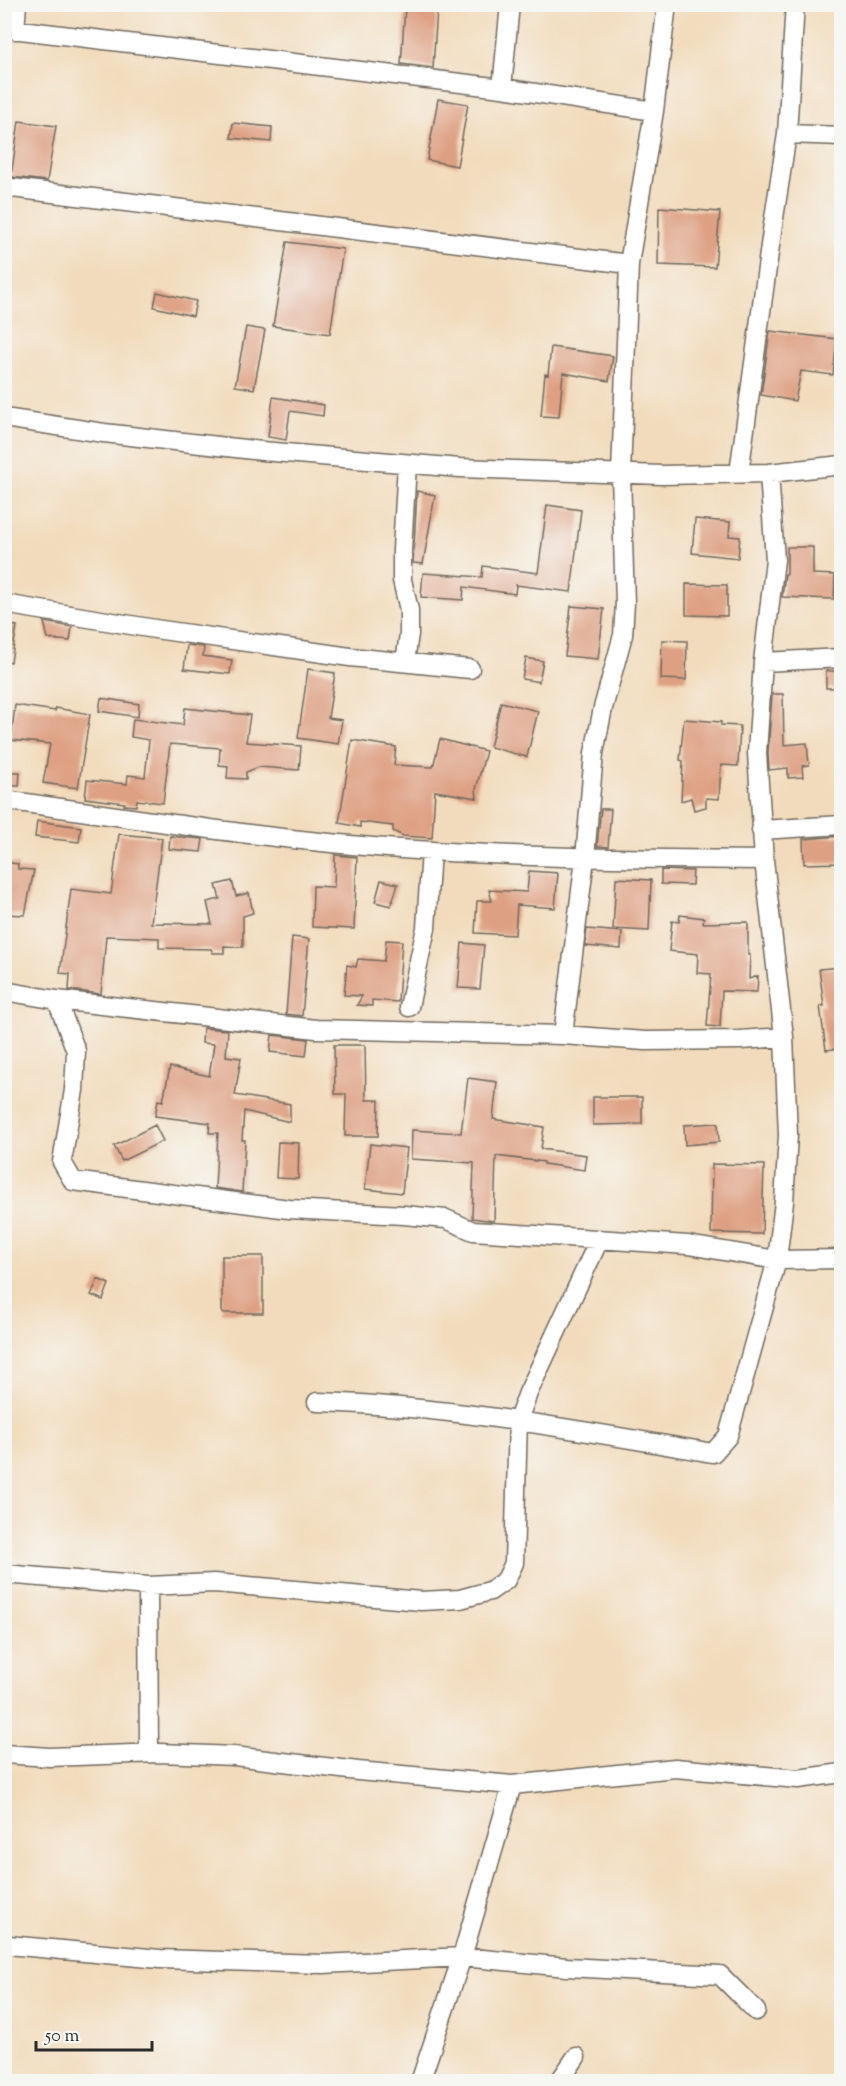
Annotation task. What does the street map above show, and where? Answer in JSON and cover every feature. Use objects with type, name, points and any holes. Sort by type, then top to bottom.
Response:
[{"type":"street","points":[[17,4],[10,29],[502,88],[654,111]]},
{"type":"street","points":[[502,88],[510,4]]},
{"type":"street","points":[[564,1035],[585,858],[594,753],[603,708],[623,635],[625,603],[621,474],[629,264],[654,111],[667,4]]},
{"type":"street","points":[[739,473],[772,231],[788,134],[795,4]]},
{"type":"street","points":[[788,134],[842,136]]},
{"type":"street","points":[[4,187],[629,264]]},
{"type":"street","points":[[4,418],[104,433],[262,451],[460,468],[621,474],[769,473],[842,465]]},
{"type":"street","points":[[405,662],[409,634],[409,610],[402,580],[402,550],[407,464]]},
{"type":"street","points":[[317,1402],[368,1403],[518,1420],[713,1453],[728,1436],[777,1260],[784,1202],[788,1135],[784,1037],[761,830],[758,753],[763,662],[775,560],[769,473]]},
{"type":"street","points":[[4,604],[350,657],[470,669]]},
{"type":"street","points":[[763,662],[842,658]]},
{"type":"street","points":[[4,800],[177,825],[431,851],[585,858],[764,860]]},
{"type":"street","points":[[761,830],[842,825]]},
{"type":"street","points":[[409,1007],[426,928],[431,851]]},
{"type":"street","points":[[4,991],[57,1000],[316,1029],[564,1035],[645,1041],[784,1037]]},
{"type":"street","points":[[57,1000],[76,1051],[74,1090],[62,1162],[73,1181],[289,1209],[446,1219],[473,1231],[688,1245],[777,1260],[842,1259]]},
{"type":"street","points":[[4,1574],[148,1586],[214,1583],[421,1601],[460,1599],[490,1591],[506,1580],[514,1563],[518,1420],[599,1240]]},
{"type":"street","points":[[148,1586],[149,1753]]},
{"type":"street","points":[[4,1754],[49,1757],[149,1753],[234,1756],[358,1772],[512,1785],[675,1768],[798,1779],[842,1773]]},
{"type":"street","points":[[420,2082],[462,1957],[512,1785]]},
{"type":"street","points":[[8,1945],[160,1959],[312,1964],[462,1957],[567,1967],[720,1975],[756,2011]]},
{"type":"street","points":[[559,2082],[576,2057]]},
{"type":"building","points":[[405,7],[437,9],[433,68],[401,64]]},
{"type":"building","points":[[438,99],[468,104],[457,166],[427,160]]},
{"type":"building","points":[[19,121],[56,126],[47,181],[11,177]]},
{"type":"building","points":[[233,123],[272,127],[271,142],[231,138]]},
{"type":"building","points":[[659,207],[720,212],[715,267],[658,265]]},
{"type":"building","points":[[287,242],[343,249],[330,334],[273,326]]},
{"type":"building","points":[[157,292],[196,301],[193,316],[154,307]]},
{"type":"building","points":[[246,327],[265,330],[254,389],[235,386]]},
{"type":"building","points":[[770,331],[837,339],[833,375],[801,371],[795,401],[761,395]]},
{"type":"building","points":[[551,347],[613,356],[609,381],[563,373],[559,417],[541,416],[545,374],[548,375]]},
{"type":"building","points":[[273,397],[324,405],[323,416],[290,411],[286,440],[268,437]]},
{"type":"building","points":[[417,491],[435,495],[423,564],[413,563]]},
{"type":"building","points":[[547,505],[581,510],[571,592],[516,585],[515,594],[464,587],[463,600],[421,597],[423,573],[482,577],[483,566],[538,573]]},
{"type":"building","points":[[695,519],[730,522],[729,536],[740,537],[738,558],[692,553]]},
{"type":"building","points":[[787,547],[813,547],[813,574],[835,575],[834,599],[782,597],[785,574],[787,574]]},
{"type":"building","points":[[686,584],[727,585],[727,616],[686,615]]},
{"type":"building","points":[[571,606],[604,609],[598,659],[565,656]]},
{"type":"building","points":[[44,622],[72,627],[70,641],[48,639]]},
{"type":"building","points":[[4,624],[17,626],[11,662],[4,661]]},
{"type":"building","points":[[662,640],[687,641],[686,680],[661,679]]},
{"type":"building","points":[[187,645],[204,647],[203,656],[232,660],[230,674],[184,669]]},
{"type":"building","points":[[526,658],[543,661],[539,682],[522,679]]},
{"type":"building","points":[[308,669],[335,673],[328,718],[342,720],[338,744],[298,738]]},
{"type":"building","points":[[826,671],[842,671],[842,688],[826,688]]},
{"type":"building","points":[[772,694],[783,694],[784,745],[807,743],[809,765],[802,766],[803,777],[788,778],[788,768],[769,770]]},
{"type":"building","points":[[101,698],[139,704],[138,717],[99,711]]},
{"type":"building","points":[[501,702],[538,711],[527,757],[490,747]]},
{"type":"building","points":[[15,705],[55,711],[56,708],[90,714],[78,788],[43,783],[50,744],[11,740]]},
{"type":"building","points":[[185,708],[250,715],[246,742],[301,746],[299,770],[259,767],[246,772],[246,779],[227,778],[228,766],[219,765],[220,748],[170,744],[163,803],[137,800],[136,806],[85,798],[87,780],[127,784],[128,775],[145,777],[149,740],[131,737],[133,719],[183,725]]},
{"type":"building","points":[[684,719],[740,726],[738,766],[721,765],[719,799],[706,798],[706,807],[694,810],[691,798],[681,801],[683,761],[680,760]]},
{"type":"building","points":[[440,739],[486,751],[476,789],[477,798],[435,791],[432,838],[403,836],[393,831],[393,826],[360,822],[360,827],[339,823],[352,740],[396,747],[394,765],[433,767]]},
{"type":"building","points":[[4,772],[20,772],[19,786],[4,786]]},
{"type":"building","points":[[601,809],[611,809],[608,847],[597,846]]},
{"type":"building","points":[[37,821],[81,827],[79,842],[35,837]]},
{"type":"building","points":[[119,834],[162,838],[151,923],[212,924],[207,902],[220,899],[216,885],[232,881],[236,896],[249,893],[253,913],[243,916],[243,947],[224,946],[224,953],[213,953],[211,949],[159,948],[159,938],[106,936],[101,994],[69,990],[70,974],[60,973],[71,889],[111,894]]},
{"type":"building","points":[[170,836],[203,839],[201,852],[169,849]]},
{"type":"building","points":[[842,836],[842,863],[804,864],[803,839]]},
{"type":"building","points":[[335,855],[357,857],[354,929],[312,927],[313,886],[334,887]]},
{"type":"building","points":[[4,862],[18,864],[18,869],[34,870],[25,915],[4,914]]},
{"type":"building","points":[[661,870],[693,871],[692,885],[661,884]]},
{"type":"building","points":[[529,871],[558,873],[555,908],[517,905],[515,935],[475,933],[477,901],[492,901],[489,890],[527,892]]},
{"type":"building","points":[[616,878],[651,880],[649,931],[613,929]]},
{"type":"building","points":[[381,880],[398,884],[391,906],[375,902]]},
{"type":"building","points":[[680,915],[704,918],[703,923],[748,922],[749,979],[758,976],[757,992],[722,991],[720,1027],[707,1026],[711,974],[697,973],[698,954],[669,951],[672,921],[679,922]]},
{"type":"building","points":[[587,929],[622,932],[621,949],[585,946]]},
{"type":"building","points":[[292,937],[309,939],[302,1016],[286,1014]]},
{"type":"building","points":[[386,940],[402,941],[398,1002],[372,1000],[372,1006],[357,1005],[362,996],[344,995],[347,965],[356,967],[358,959],[384,961]]},
{"type":"building","points":[[462,943],[484,945],[480,989],[458,988]]},
{"type":"building","points":[[842,967],[842,1048],[826,1050],[820,1006],[824,1006],[819,969]]},
{"type":"building","points":[[203,1028],[228,1030],[226,1056],[241,1058],[235,1095],[290,1104],[290,1122],[244,1111],[242,1192],[215,1188],[218,1133],[209,1133],[210,1123],[155,1116],[158,1100],[163,1101],[170,1067],[209,1076],[214,1044],[202,1043]]},
{"type":"building","points":[[272,1035],[308,1039],[306,1056],[270,1052]]},
{"type":"building","points":[[334,1045],[365,1045],[366,1100],[379,1100],[378,1136],[345,1136],[346,1094],[335,1094]]},
{"type":"building","points":[[468,1078],[497,1082],[493,1119],[544,1127],[541,1149],[586,1155],[584,1170],[496,1156],[494,1221],[472,1218],[474,1163],[411,1159],[412,1130],[461,1133]]},
{"type":"building","points":[[593,1097],[642,1097],[642,1124],[593,1125]]},
{"type":"building","points":[[718,1123],[719,1142],[685,1145],[684,1125]]},
{"type":"building","points":[[155,1125],[163,1141],[122,1161],[114,1146]]},
{"type":"building","points":[[278,1142],[299,1143],[298,1179],[276,1178]]},
{"type":"building","points":[[370,1144],[407,1148],[402,1193],[365,1189]]},
{"type":"building","points":[[712,1164],[764,1165],[762,1234],[711,1233]]},
{"type":"building","points":[[222,1256],[263,1256],[263,1313],[222,1313]]},
{"type":"building","points":[[98,1279],[109,1284],[103,1300],[91,1295]]}]
